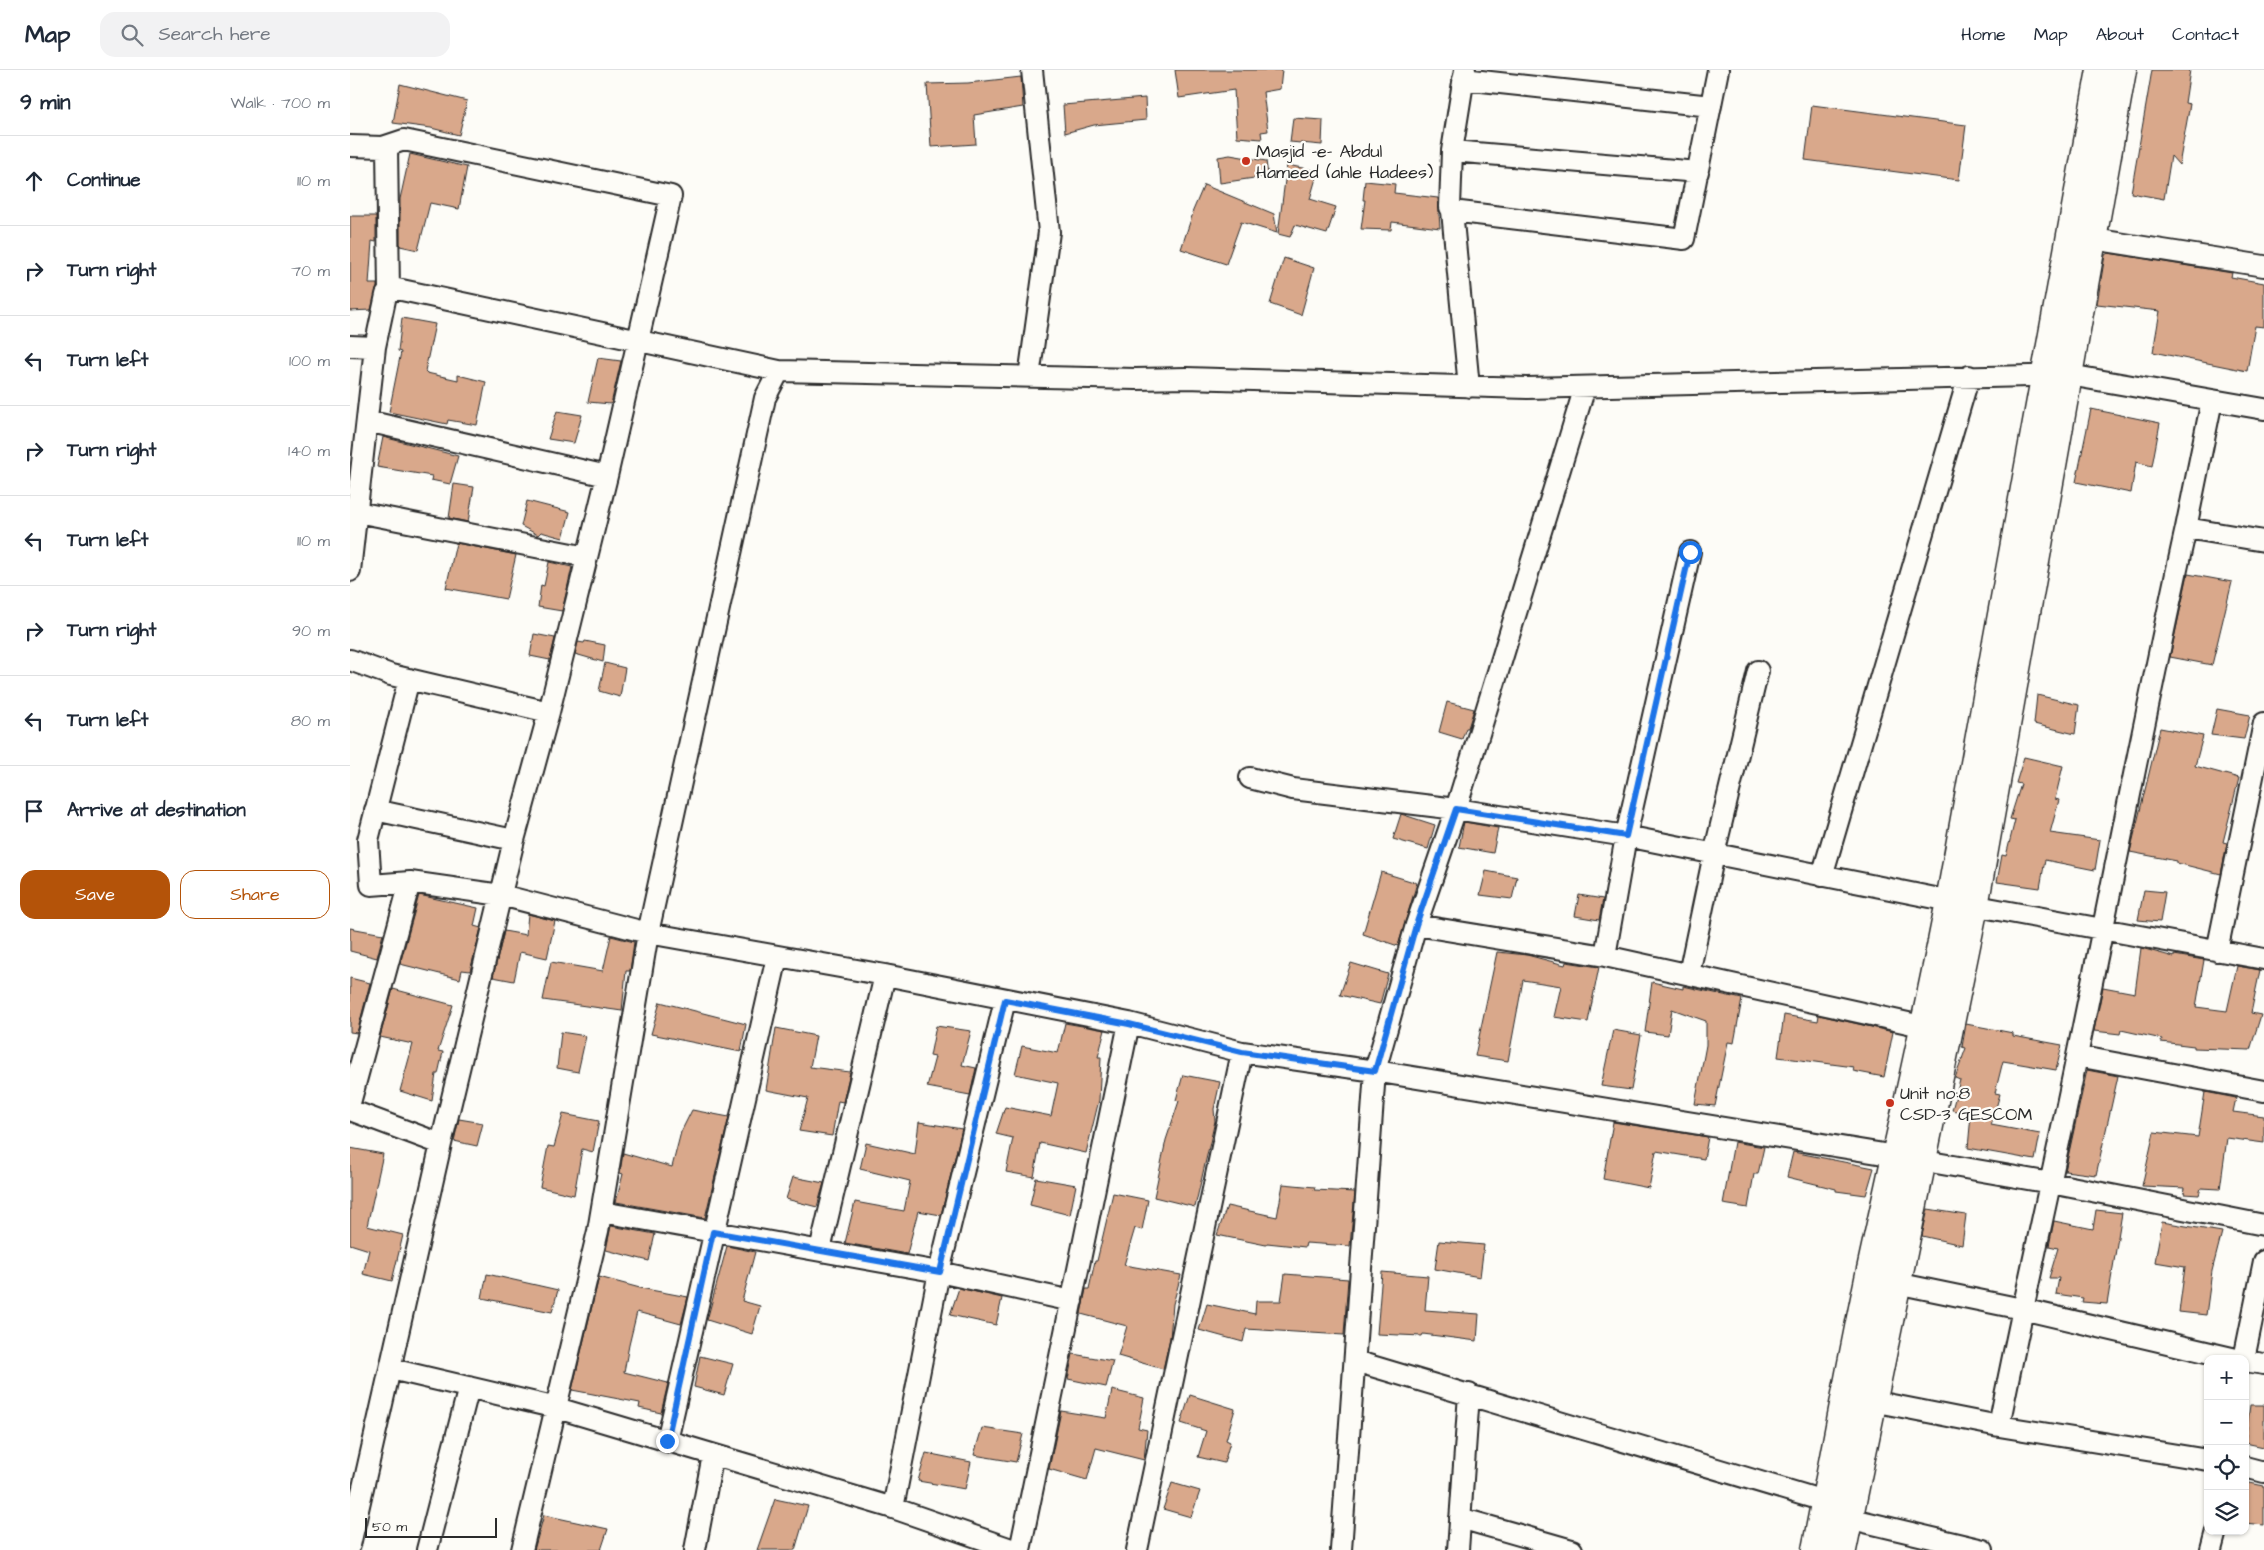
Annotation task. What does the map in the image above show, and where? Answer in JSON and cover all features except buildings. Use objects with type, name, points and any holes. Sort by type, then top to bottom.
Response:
[{"type":"street","points":[[1029,377],[1049,232],[1032,70]]},
{"type":"street","points":[[1452,211],[1684,239],[1718,70]]},
{"type":"street","points":[[1816,1550],[1824,1501],[1909,1158],[1962,903],[2058,376],[2101,70]]},
{"type":"street","points":[[2058,376],[2093,239],[2122,70]]},
{"type":"street","points":[[1469,387],[1452,211],[1450,207],[1452,151],[1464,75],[1711,106]]},
{"type":"street","points":[[350,146],[387,146],[404,140],[672,196],[607,476],[549,712],[514,840],[441,1144],[350,1545]]},
{"type":"street","points":[[350,571],[356,512],[355,485],[367,421],[375,347],[388,291],[387,146]]},
{"type":"street","points":[[1452,151],[1698,172]]},
{"type":"street","points":[[2093,239],[2264,266]]},
{"type":"street","points":[[388,291],[397,290],[779,371],[1029,377],[1186,378],[1469,387],[1585,387],[1969,376],[2058,376],[2264,409]]},
{"type":"street","points":[[350,346],[375,347]]},
{"type":"street","points":[[522,1550],[602,1212],[648,933],[765,398],[779,371]]},
{"type":"street","points":[[1822,876],[1969,376]]},
{"type":"street","points":[[1341,1550],[1375,1071],[1416,925],[1456,809],[1585,387]]},
{"type":"street","points":[[1999,1426],[2022,1309],[2051,1183],[2152,680],[2212,400]]},
{"type":"street","points":[[367,421],[607,476]]},
{"type":"street","points":[[356,512],[587,557]]},
{"type":"street","points":[[2186,528],[2264,541]]},
{"type":"street","points":[[1605,956],[1626,836],[1690,552]]},
{"type":"street","points":[[350,660],[390,675],[549,712]]},
{"type":"street","points":[[1689,974],[1714,854],[1758,671]]},
{"type":"street","points":[[409,679],[368,840],[371,885],[410,882],[501,895],[648,933],[885,975],[1129,1024],[1242,1052],[1375,1071],[1909,1158],[2051,1183],[2264,1225]]},
{"type":"street","points":[[2217,951],[2264,723]]},
{"type":"street","points":[[1250,778],[1293,790],[1456,809],[1626,836],[1962,903],[2264,959]]},
{"type":"street","points":[[375,810],[514,840]]},
{"type":"street","points":[[350,1104],[410,882]]},
{"type":"street","points":[[1842,1550],[1896,1283],[1909,1158],[1926,1027],[1962,903]]},
{"type":"street","points":[[1416,925],[1605,956],[1926,1027]]},
{"type":"street","points":[[667,1441],[777,957]]},
{"type":"street","points":[[820,1250],[885,975]]},
{"type":"street","points":[[893,1508],[940,1272],[1005,1000]]},
{"type":"street","points":[[1020,1550],[1129,1024]]},
{"type":"street","points":[[1136,1550],[1242,1052]]},
{"type":"street","points":[[2077,1056],[2264,1091]]},
{"type":"street","points":[[350,1110],[441,1144]]},
{"type":"street","points":[[602,1212],[940,1272],[1072,1301]]},
{"type":"street","points":[[2246,1355],[2264,1261]]},
{"type":"street","points":[[1896,1283],[2022,1309],[2219,1355]]},
{"type":"street","points":[[1355,1361],[1824,1501]]},
{"type":"street","points":[[2249,1361],[2264,1364]]},
{"type":"street","points":[[391,1369],[557,1408],[893,1508],[1014,1550]]},
{"type":"street","points":[[427,1550],[469,1388]]},
{"type":"street","points":[[1458,1550],[1468,1394]]},
{"type":"street","points":[[1872,1401],[1999,1426],[2204,1459]]},
{"type":"street","points":[[696,1550],[714,1455]]},
{"type":"street","points":[[2249,1468],[2264,1472]]},
{"type":"street","points":[[1460,1518],[1572,1550]]},
{"type":"street","points":[[1848,1518],[1983,1550]]},
{"type":"street","points":[[2211,1550],[2215,1535]]},
{"type":"place","name":"Masjid -e- Abdul Hameed (ahle Hadees)","points":[[1246,161]]},
{"type":"place","name":"Unit no:8 CSD-3 GESCOM","points":[[1890,1103]]},
{"type":"route","points":[[667,1441],[713,1232],[940,1272],[1005,1000],[1129,1024],[1242,1052],[1375,1071],[1416,925],[1456,809],[1626,836],[1690,552]]}]
